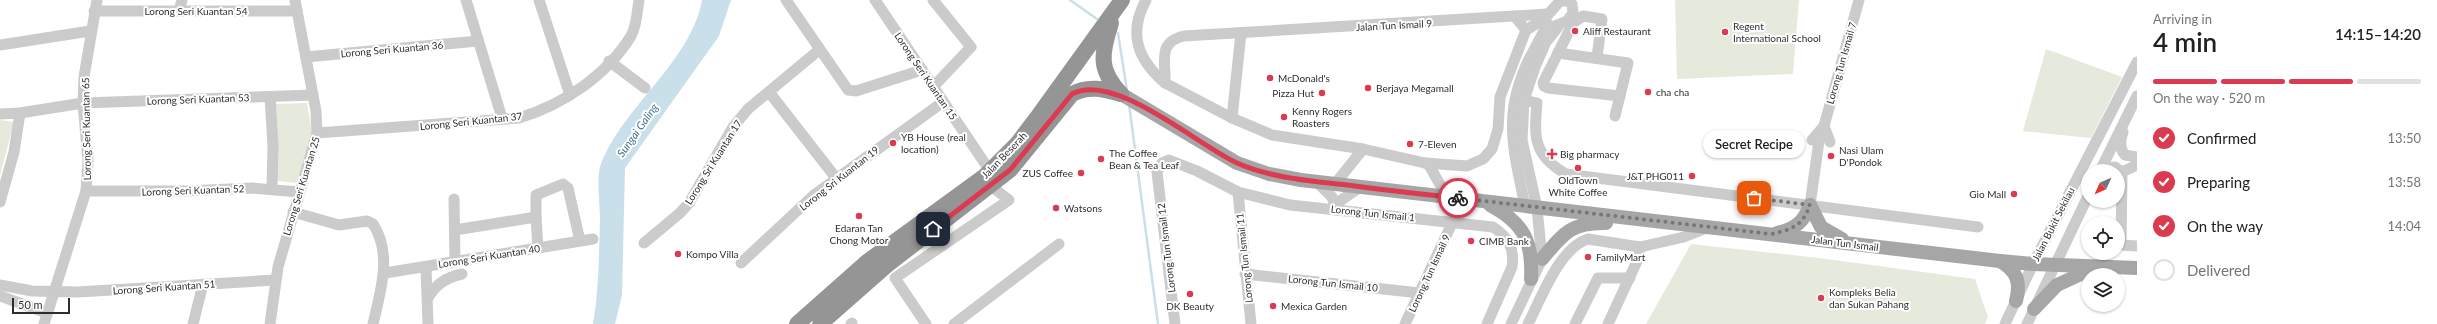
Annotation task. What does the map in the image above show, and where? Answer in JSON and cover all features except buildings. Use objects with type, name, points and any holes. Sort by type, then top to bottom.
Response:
[{"type":"highway","points":[[1118,6],[1102,55],[1103,69],[1110,82],[1123,95]]},
{"type":"highway","name":"Jalan Beserah","points":[[820,324],[886,265],[991,178],[1118,6]]},
{"type":"highway","name":"Jalan Beserah","points":[[797,324],[867,262],[1025,154],[1066,100],[1082,89],[1091,88],[1123,95]]},
{"type":"highway","points":[[831,324],[863,285]]},
{"type":"main road","name":"Jalan Tun Ismail","points":[[1123,95],[1237,163],[1269,174],[1317,182],[2000,261],[2033,264],[2137,268]]},
{"type":"main road","points":[[1479,201],[1508,216],[1522,230],[1532,257],[1531,279]]},
{"type":"main road","points":[[1771,234],[1789,231],[1799,225],[1806,216],[1810,205]]},
{"type":"main road","points":[[1810,205],[1821,227],[1832,235],[1856,244]]},
{"type":"main road","points":[[1542,259],[1564,233],[1577,225],[1589,223],[1629,224],[1641,220]]},
{"type":"main road","points":[[2000,261],[2011,267],[2018,277],[2019,289],[2016,301]]},
{"type":"main road","points":[[2034,310],[2057,285],[2098,267]]},
{"type":"street","points":[[179,11],[182,0]]},
{"type":"street","points":[[466,0],[502,118]]},
{"type":"street","points":[[538,0],[570,95]]},
{"type":"street","name":"Lorong Seri Kuantan 37","points":[[317,133],[502,118],[519,118],[539,112],[570,95],[598,74],[631,35],[636,22],[639,0]]},
{"type":"street","points":[[786,0],[819,50],[846,87],[856,91],[922,70]]},
{"type":"street","name":"Lorong Seri Kuantan 15","points":[[876,0],[991,178],[1009,200],[895,278],[926,324]]},
{"type":"street","points":[[933,0],[971,47],[933,87]]},
{"type":"street","points":[[1146,0],[1136,23],[1136,39],[1142,57],[1150,68],[1165,83],[1232,118],[1272,135],[1363,150],[1425,163],[1467,166],[1483,159],[1490,152],[1496,137],[1500,97],[1511,65],[1526,30],[1538,23],[1570,21],[1583,16],[1602,19],[1597,57]]},
{"type":"street","points":[[1511,324],[1531,279],[1542,259],[1531,207],[1511,132],[1514,100],[1524,70],[1560,0],[1577,2],[1558,53],[1543,82],[1544,86],[1548,88],[1620,96]]},
{"type":"street","name":"Lorong Tun Ismail 7","points":[[1820,141],[1859,0]]},
{"type":"street","name":"Lorong Seri Kuantan 54","points":[[96,6],[179,11],[296,5]]},
{"type":"street","name":"Lorong Seri Kuantan 25","points":[[270,324],[275,280],[293,212],[317,133],[313,95],[296,5]]},
{"type":"street","name":"Lorong Seri Kuantan 65","points":[[44,324],[86,191],[88,161],[83,103],[84,77],[90,31],[96,6]]},
{"type":"street","points":[[1516,18],[1526,30]]},
{"type":"street","name":"Jalan Tun Ismail 9","points":[[1165,83],[1165,53],[1168,45],[1174,38],[1516,18],[1550,22]]},
{"type":"street","points":[[1531,207],[1521,126],[1524,100],[1535,67],[1546,42],[1550,22]]},
{"type":"street","points":[[0,45],[90,31]]},
{"type":"street","points":[[1232,118],[1241,33]]},
{"type":"street","name":"Lorong Seri Kuantan 36","points":[[306,56],[478,41]]},
{"type":"street","name":"Lorong Sri Kuantan 17","points":[[644,243],[680,213],[689,203],[733,127],[748,109],[819,50]]},
{"type":"street","points":[[1558,53],[1597,57],[1628,63],[1615,116]]},
{"type":"street","points":[[609,61],[645,88]]},
{"type":"street","name":"Jalan Bukit Sekilau","points":[[2005,324],[2033,264],[2137,62]]},
{"type":"street","points":[[1511,65],[1524,70]]},
{"type":"street","points":[[769,92],[836,178]]},
{"type":"street","name":"Lorong Seri Kuantan 53","points":[[0,114],[20,113],[83,103],[313,95]]},
{"type":"street","points":[[2103,164],[2137,96]]},
{"type":"street","points":[[270,97],[273,145],[272,188]]},
{"type":"street","points":[[1524,100],[1536,103],[1536,144],[1543,155],[1555,167],[1566,174],[1978,227]]},
{"type":"street","name":"Lorong Sri Kuantan 19","points":[[741,263],[814,195],[943,102]]},
{"type":"street","points":[[0,202],[14,152],[20,113]]},
{"type":"street","points":[[2126,118],[2126,126],[2120,139],[2122,151],[2125,156],[2137,157]]},
{"type":"street","points":[[1810,205],[1820,141],[1824,126]]},
{"type":"street","points":[[1335,184],[1363,150]]},
{"type":"street","name":"Lorong Tun Ismail 1","points":[[1157,172],[1162,163],[1169,160],[1198,171],[1238,192],[1290,205],[1453,221],[1493,227],[1501,233],[1511,246],[1514,257],[1512,267],[1487,324]]},
{"type":"street","points":[[1425,163],[1429,165],[1446,197]]},
{"type":"street","points":[[2125,171],[2137,165]]},
{"type":"street","name":"Lorong Tun Ismail 12","points":[[1157,172],[1175,324]]},
{"type":"street","points":[[1317,182],[1332,197],[1336,210]]},
{"type":"street","points":[[538,248],[536,195],[563,184],[568,188],[580,241]]},
{"type":"street","points":[[1336,210],[1340,201],[1360,187]]},
{"type":"street","name":"Lorong Seri Kuantan 52","points":[[86,191],[272,188],[299,192]]},
{"type":"street","name":"Lorong Tun Ismail 11","points":[[1238,192],[1251,324]]},
{"type":"street","points":[[454,199],[455,262]]},
{"type":"street","name":"Jalan Bukit Sekilau","points":[[2027,324],[2082,208]]},
{"type":"street","points":[[2122,208],[2121,245],[2137,246]]},
{"type":"street","points":[[293,212],[339,225],[367,221],[373,224],[380,240],[385,273],[373,324]]},
{"type":"street","points":[[455,230],[536,216]]},
{"type":"street","name":"Lorong Tun Ismail 9","points":[[1405,324],[1453,221]]},
{"type":"street","points":[[1528,324],[1560,264],[1569,251],[1582,241],[1588,239],[1640,247],[1684,237],[1709,227]]},
{"type":"street","name":"Lorong Seri Kuantan 40","points":[[385,273],[593,238]]},
{"type":"street","points":[[954,324],[1059,244]]},
{"type":"street","points":[[1608,324],[1630,278],[1640,253],[1640,247]]},
{"type":"street","points":[[426,267],[428,324]]},
{"type":"street","points":[[428,298],[438,285],[452,276],[462,274]]},
{"type":"street","name":"Lorong Tun Ismail 10","points":[[1245,274],[1420,293]]},
{"type":"street","points":[[1575,324],[1598,278],[1630,278]]},
{"type":"street","name":"Lorong Seri Kuantan 51","points":[[1,291],[53,293],[275,280]]},
{"type":"street","points":[[193,324],[203,284]]},
{"type":"street","points":[[1,291],[47,313]]},
{"type":"shaded area","points":[[1675,0],[1799,0],[1793,74],[1677,79]]},
{"type":"shaded area","points":[[2046,49],[2122,77],[2091,138],[2023,131]]},
{"type":"shaded area","points":[[307,103],[313,137],[298,183],[277,181],[276,104]]},
{"type":"shaded area","points":[[0,120],[14,122],[0,176]]},
{"type":"shaded area","name":"Kompleks Belia dan Sukan Pahang","points":[[1691,244],[1819,258],[1975,279],[1988,317],[1985,324],[1646,324]]},
{"type":"water","name":"Sungai Galing","points":[[702,0],[731,0],[719,36],[625,168],[622,295],[615,324],[593,324],[598,271],[600,218],[598,183],[601,164],[611,143],[625,122],[671,64],[685,43],[695,22]]},
{"type":"waterway","points":[[1070,0],[1097,19]]},
{"type":"waterway","points":[[1118,33],[1127,91]]},
{"type":"waterway","points":[[1129,104],[1158,324]]},
{"type":"way so far","points":[[1458,198],[1771,234],[1789,231],[1799,225],[1806,216],[1810,205],[1754,198]]},
{"type":"place","name":"Aliff Restaurant","points":[[1575,31]]},
{"type":"place","name":"Regent International School","points":[[1725,32]]},
{"type":"place","name":"McDonald's","points":[[1270,78]]},
{"type":"place","name":"Berjaya Megamall","points":[[1368,88]]},
{"type":"place","name":"cha cha","points":[[1648,92]]},
{"type":"place","name":"Pizza Hut","points":[[1322,93]]},
{"type":"place","name":"Kenny Rogers Roasters","points":[[1284,117]]},
{"type":"place","name":"YB House (real location)","points":[[893,143]]},
{"type":"place","name":"7-Eleven","points":[[1410,144]]},
{"type":"place","name":"Big pharmacy","points":[[1552,154]]},
{"type":"place","name":"Nasi Ulam D'Pondok","points":[[1831,156]]},
{"type":"place","name":"The Coffee Bean & Tea Leaf","points":[[1101,159]]},
{"type":"place","name":"OldTown White Coffee","points":[[1578,168]]},
{"type":"place","name":"ZUS Coffee","points":[[1081,173]]},
{"type":"place","name":"J&T PHG011","points":[[1692,176]]},
{"type":"place","name":"Gio Mall","points":[[2014,194]]},
{"type":"place","name":"Secret Recipe","points":[[1754,198]]},
{"type":"place","name":"Watsons","points":[[1056,208]]},
{"type":"place","name":"Edaran Tan Chong Motor","points":[[859,216]]},
{"type":"place","name":"CIMB Bank","points":[[1471,241]]},
{"type":"place","name":"Kompo Villa","points":[[678,254]]},
{"type":"place","name":"FamilyMart","points":[[1588,257]]},
{"type":"place","name":"DK Beauty","points":[[1190,294]]},
{"type":"place","name":"Kompleks Belia dan Sukan Pahang","points":[[1821,298]]},
{"type":"place","name":"Mexica Garden","points":[[1273,306]]},
{"type":"route","points":[[933,229],[992,186],[1010,170],[1025,154],[1072,94],[1082,89],[1091,88],[1121,94],[1237,163],[1269,174],[1301,180],[1458,198]]}]
